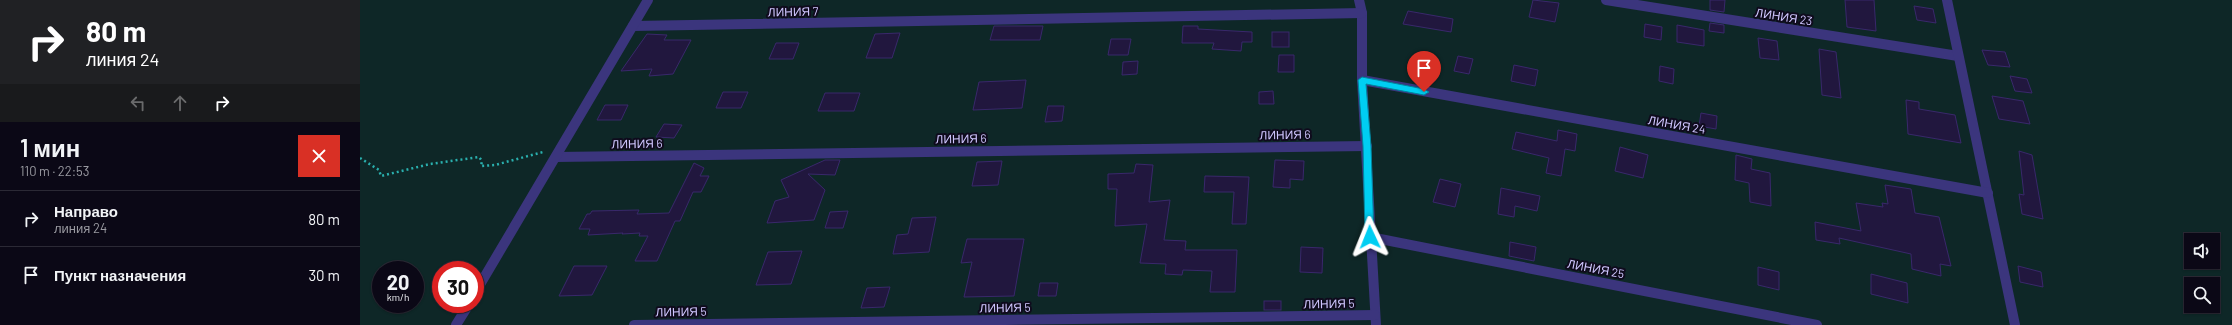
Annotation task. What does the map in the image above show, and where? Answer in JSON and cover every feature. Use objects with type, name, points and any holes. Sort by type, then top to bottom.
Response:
[{"type":"street","points":[[484,278],[648,0]]},
{"type":"street","points":[[1359,0],[1362,12],[1362,80],[1367,146],[1375,320]]},
{"type":"street","name":"ЛИНИЯ 23","points":[[1606,0],[1958,56]]},
{"type":"street","points":[[1947,0],[2016,325]]},
{"type":"street","name":"ЛИНИЯ 7","points":[[633,26],[1362,12]]},
{"type":"street","name":"ЛИНИЯ 24","points":[[1362,80],[1988,192]]},
{"type":"street","name":"ЛИНИЯ 6","points":[[558,153],[1367,146]]},
{"type":"street","name":"ЛИНИЯ 25","points":[[1370,237],[1817,325]]},
{"type":"street","points":[[456,325],[463,313]]},
{"type":"street","name":"ЛИНИЯ 5","points":[[634,325],[1375,320]]},
{"type":"path","points":[[360,158],[379,170],[381,176],[430,164],[478,157],[482,161],[481,166],[495,165],[546,151],[558,153]]},
{"type":"green space","points":[[360,0],[2232,0],[2232,325],[360,325]]},
{"type":"building","points":[[1533,0],[1559,3],[1555,22],[1529,17]]},
{"type":"building","points":[[1710,0],[1725,0],[1724,12],[1710,10]]},
{"type":"building","points":[[1845,0],[1874,0],[1876,31],[1847,27]]},
{"type":"building","points":[[1914,6],[1933,9],[1936,23],[1917,20]]},
{"type":"building","points":[[1408,11],[1453,19],[1451,32],[1403,24]]},
{"type":"building","points":[[1710,23],[1724,25],[1724,33],[1709,31]]},
{"type":"building","points":[[1645,24],[1662,27],[1661,40],[1644,37]]},
{"type":"building","points":[[1677,25],[1704,30],[1704,46],[1677,42]]},
{"type":"building","points":[[994,26],[1043,26],[1040,40],[990,40]]},
{"type":"building","points":[[1183,26],[1198,26],[1198,29],[1252,32],[1252,42],[1242,42],[1241,51],[1212,49],[1214,43],[1182,43]]},
{"type":"building","points":[[1272,32],[1289,32],[1289,47],[1272,47]]},
{"type":"building","points":[[900,33],[892,58],[866,58],[875,34]]},
{"type":"building","points":[[647,34],[667,35],[664,40],[691,40],[673,74],[649,76],[652,69],[621,71]]},
{"type":"building","points":[[1758,38],[1777,41],[1779,60],[1760,58]]},
{"type":"building","points":[[1111,39],[1131,39],[1128,55],[1108,55]]},
{"type":"building","points":[[776,43],[799,43],[793,59],[769,59]]},
{"type":"building","points":[[1819,49],[1836,52],[1841,98],[1822,95]]},
{"type":"building","points":[[1982,50],[2005,52],[2010,67],[1988,65]]},
{"type":"building","points":[[1279,55],[1294,55],[1294,72],[1278,72]]},
{"type":"building","points":[[1458,56],[1473,59],[1469,74],[1454,71]]},
{"type":"building","points":[[1138,61],[1137,74],[1122,75],[1123,62]]},
{"type":"building","points":[[1514,65],[1538,70],[1535,86],[1511,81]]},
{"type":"building","points":[[1660,66],[1674,69],[1673,84],[1659,81]]},
{"type":"building","points":[[2010,76],[2027,79],[2032,93],[2015,91]]},
{"type":"building","points":[[1026,80],[1022,108],[973,110],[979,82]]},
{"type":"building","points":[[1273,91],[1274,104],[1259,104],[1259,92]]},
{"type":"building","points":[[723,92],[748,92],[741,108],[716,108]]},
{"type":"building","points":[[825,93],[860,93],[854,111],[818,111]]},
{"type":"building","points":[[1992,96],[2023,101],[2030,124],[1999,119]]},
{"type":"building","points":[[1906,100],[1919,102],[1919,109],[1955,115],[1961,143],[1908,134]]},
{"type":"building","points":[[605,105],[628,105],[621,120],[597,120]]},
{"type":"building","points":[[1048,106],[1064,106],[1062,121],[1045,122]]},
{"type":"building","points":[[1701,113],[1717,116],[1716,129],[1699,126]]},
{"type":"building","points":[[664,124],[682,125],[674,138],[656,137]]},
{"type":"building","points":[[1558,130],[1577,134],[1575,151],[1565,149],[1561,176],[1546,173],[1549,158],[1512,149],[1516,132],[1557,141]]},
{"type":"building","points":[[1620,147],[1648,155],[1643,178],[1615,171]]},
{"type":"building","points":[[2019,151],[2032,155],[2043,219],[2022,214],[2019,194],[2024,195]]},
{"type":"building","points":[[1736,155],[1752,159],[1751,169],[1770,173],[1771,206],[1750,202],[1749,183],[1735,180]]},
{"type":"building","points":[[825,160],[840,160],[835,175],[808,174],[825,190],[814,220],[767,223],[775,201],[789,197],[781,180]]},
{"type":"building","points":[[1275,160],[1304,161],[1303,180],[1290,179],[1290,188],[1273,187]]},
{"type":"building","points":[[1002,161],[998,185],[972,186],[977,162]]},
{"type":"building","points":[[694,163],[704,168],[700,176],[709,176],[701,192],[693,192],[680,221],[675,221],[657,261],[635,261],[648,236],[639,236],[640,233],[588,235],[590,229],[579,229],[587,214],[590,214],[592,211],[639,210],[637,214],[669,213]]},
{"type":"building","points":[[1136,164],[1153,165],[1149,202],[1170,200],[1164,240],[1186,241],[1185,250],[1237,250],[1235,292],[1210,292],[1212,271],[1183,270],[1182,275],[1165,274],[1166,264],[1140,263],[1147,224],[1115,226],[1117,189],[1108,189],[1108,174],[1134,173]]},
{"type":"building","points":[[1205,176],[1249,177],[1246,224],[1232,224],[1234,192],[1204,192]]},
{"type":"building","points":[[1440,179],[1461,184],[1455,207],[1433,202]]},
{"type":"building","points":[[1885,185],[1911,189],[1915,213],[1939,217],[1951,266],[1940,264],[1941,276],[1912,269],[1911,254],[1839,238],[1840,244],[1816,240],[1815,222],[1861,231],[1856,203],[1883,207],[1882,203],[1888,204]]},
{"type":"building","points":[[1501,188],[1540,196],[1537,211],[1515,206],[1514,217],[1498,214]]},
{"type":"building","points":[[848,211],[843,228],[825,228],[830,212]]},
{"type":"building","points":[[936,217],[929,252],[893,254],[897,235],[908,234],[912,218]]},
{"type":"building","points":[[967,239],[1024,239],[1014,296],[964,297],[972,262],[961,263]]},
{"type":"building","points":[[1510,242],[1536,247],[1534,261],[1509,256]]},
{"type":"building","points":[[1301,247],[1323,248],[1322,273],[1300,272]]},
{"type":"building","points":[[802,251],[791,284],[756,285],[768,252]]},
{"type":"building","points":[[574,266],[607,266],[592,295],[559,296]]},
{"type":"building","points":[[2018,266],[2041,272],[2043,287],[2020,282]]},
{"type":"building","points":[[1758,267],[1779,272],[1779,290],[1758,285]]},
{"type":"building","points":[[1871,274],[1907,283],[1908,303],[1871,294]]},
{"type":"building","points":[[1040,283],[1058,283],[1056,296],[1038,296]]},
{"type":"building","points":[[890,287],[884,307],[861,308],[867,288]]},
{"type":"building","points":[[1264,301],[1281,301],[1281,310],[1264,310]]},
{"type":"route","points":[[1370,237],[1367,146],[1362,80],[1424,92]]}]
